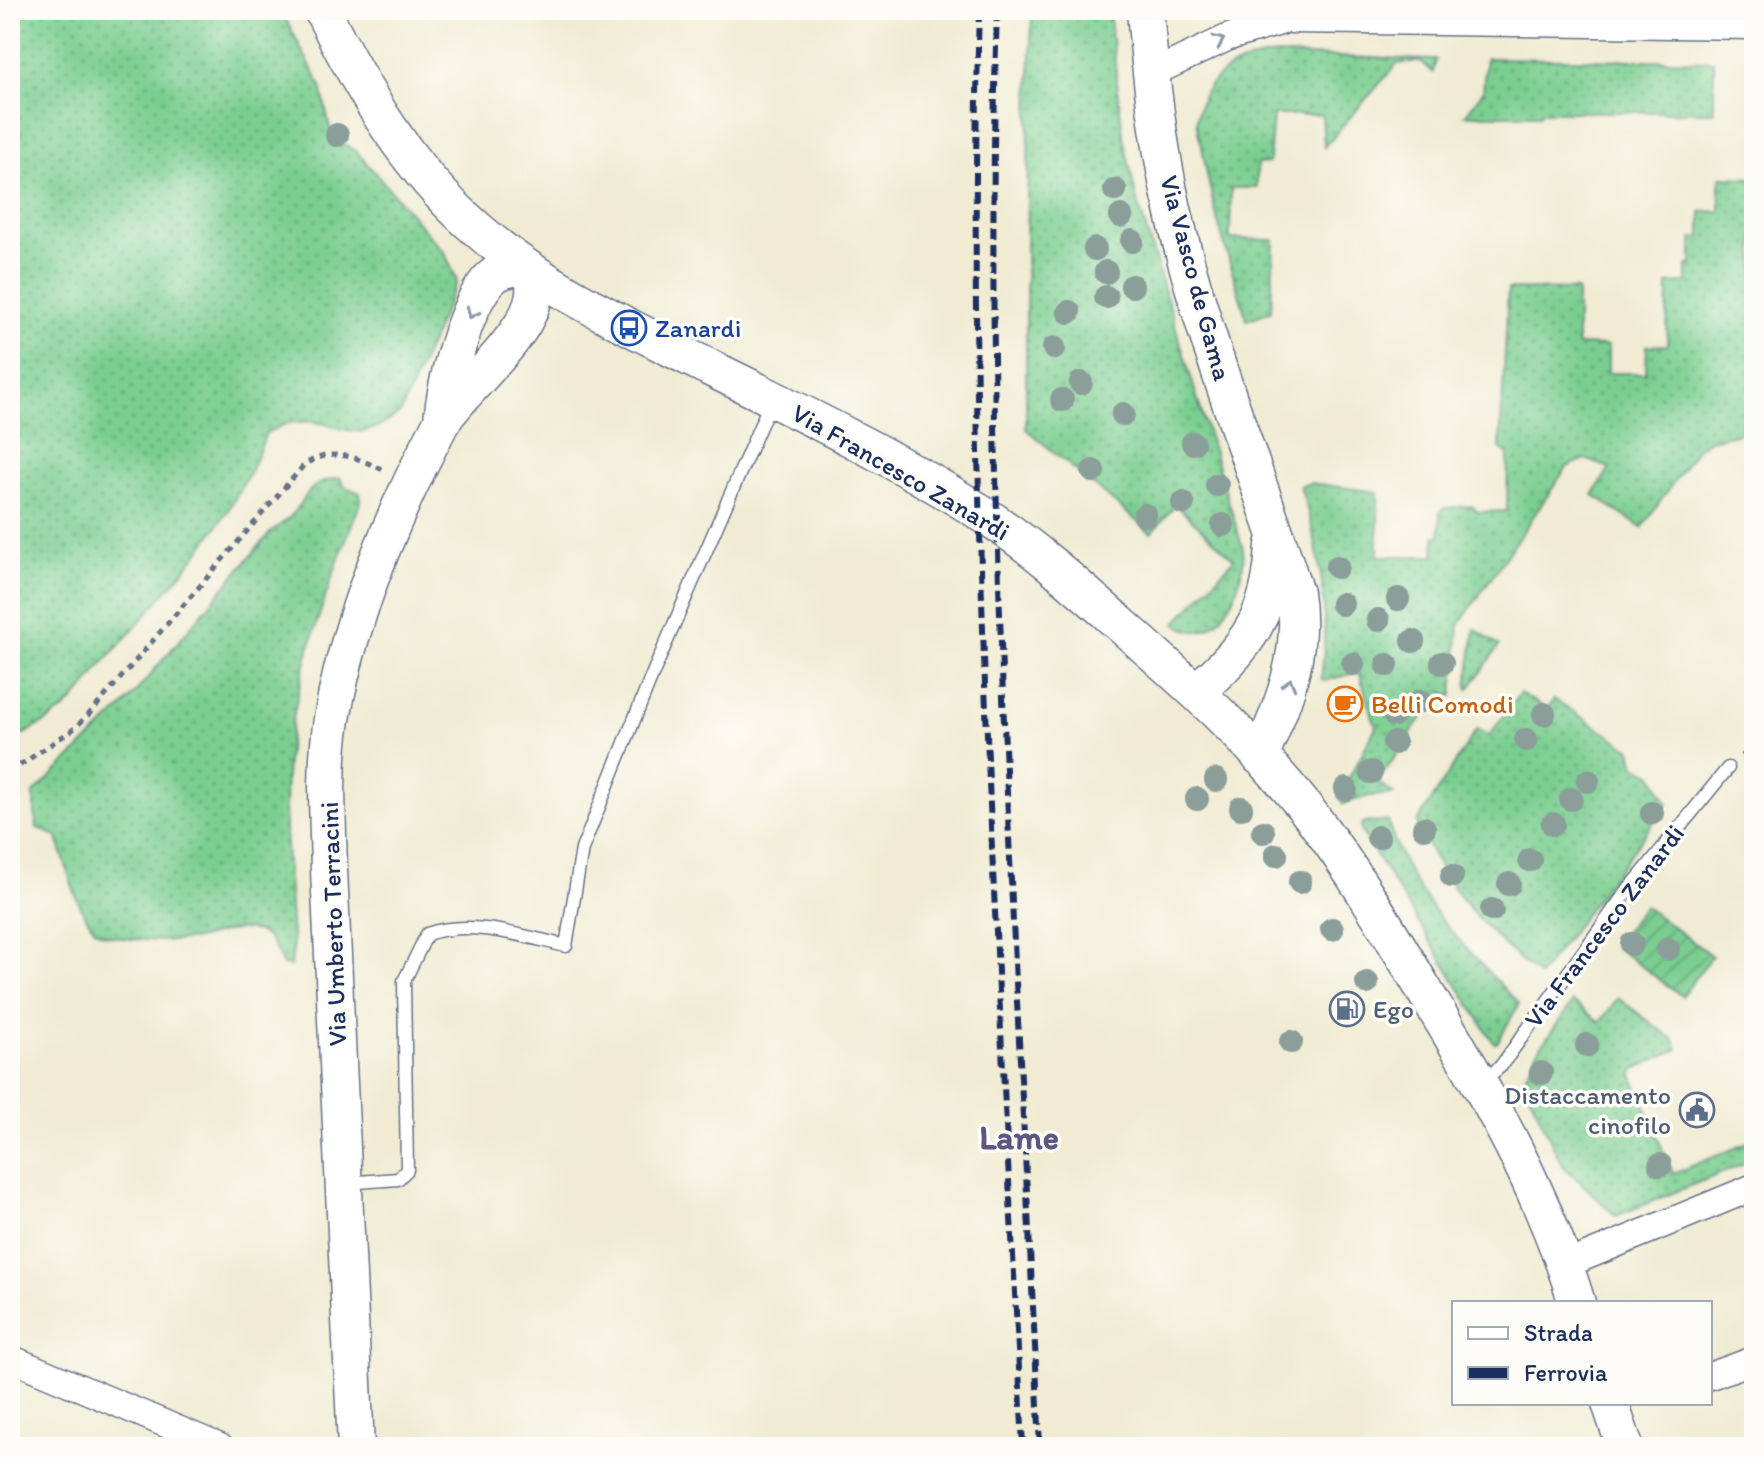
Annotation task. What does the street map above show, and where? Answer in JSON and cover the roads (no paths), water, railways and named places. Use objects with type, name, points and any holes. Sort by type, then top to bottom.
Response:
[{"type":"street","name":"Via Francesco Zanardi","points":[[322,10],[373,105],[413,162],[478,231],[526,267],[629,328],[887,458],[997,523],[1083,592],[1196,692],[1260,757],[1342,857],[1481,1083],[1518,1150],[1576,1301]]},
{"type":"street","name":"Via Vasco de Gama","points":[[1145,10],[1151,74],[1177,224],[1275,539],[1295,593],[1298,630],[1289,684],[1260,757]]},
{"type":"street","points":[[1237,10],[1292,20],[1754,26]]},
{"type":"street","points":[[1151,74],[1229,37],[1292,20]]},
{"type":"street","name":"Via Umberto Terracini","points":[[356,1447],[329,870],[327,793],[332,721],[347,650],[370,584],[442,421],[451,368],[485,285],[501,271],[526,267],[537,284],[531,309],[488,371],[442,421]]},
{"type":"street","name":"Via Vasco de Gama","points":[[1196,692],[1240,651],[1258,624],[1272,577],[1275,539]]},
{"type":"street","points":[[1565,1265],[1754,1187]]},
{"type":"street","points":[[10,1358],[220,1447]]},
{"type":"street","points":[[1712,1375],[1754,1360]]},
{"type":"street","points":[[1618,1405],[1625,1447]]},
{"type":"lane","points":[[344,1183],[398,1179],[407,1170],[404,981],[427,934],[440,929],[496,930],[566,946],[582,849],[653,673],[772,398]]},
{"type":"lane","name":"Via Francesco Zanardi","points":[[1481,1083],[1501,1066],[1622,898],[1728,768]]},
{"type":"railway","points":[[979,10],[976,190],[980,549],[1023,1447]]},
{"type":"railway","points":[[997,10],[994,369],[998,549],[1012,908],[1040,1447]]},
{"type":"place","name":"Zanardi","points":[[629,328]]},
{"type":"place","name":"Belli Comodi","points":[[1345,704]]},
{"type":"place","name":"Ego","points":[[1347,1009]]},
{"type":"place","name":"Distaccamento cinofilo","points":[[1697,1110]]},
{"type":"district","name":"Lame","points":[[1019,1137]]}]
